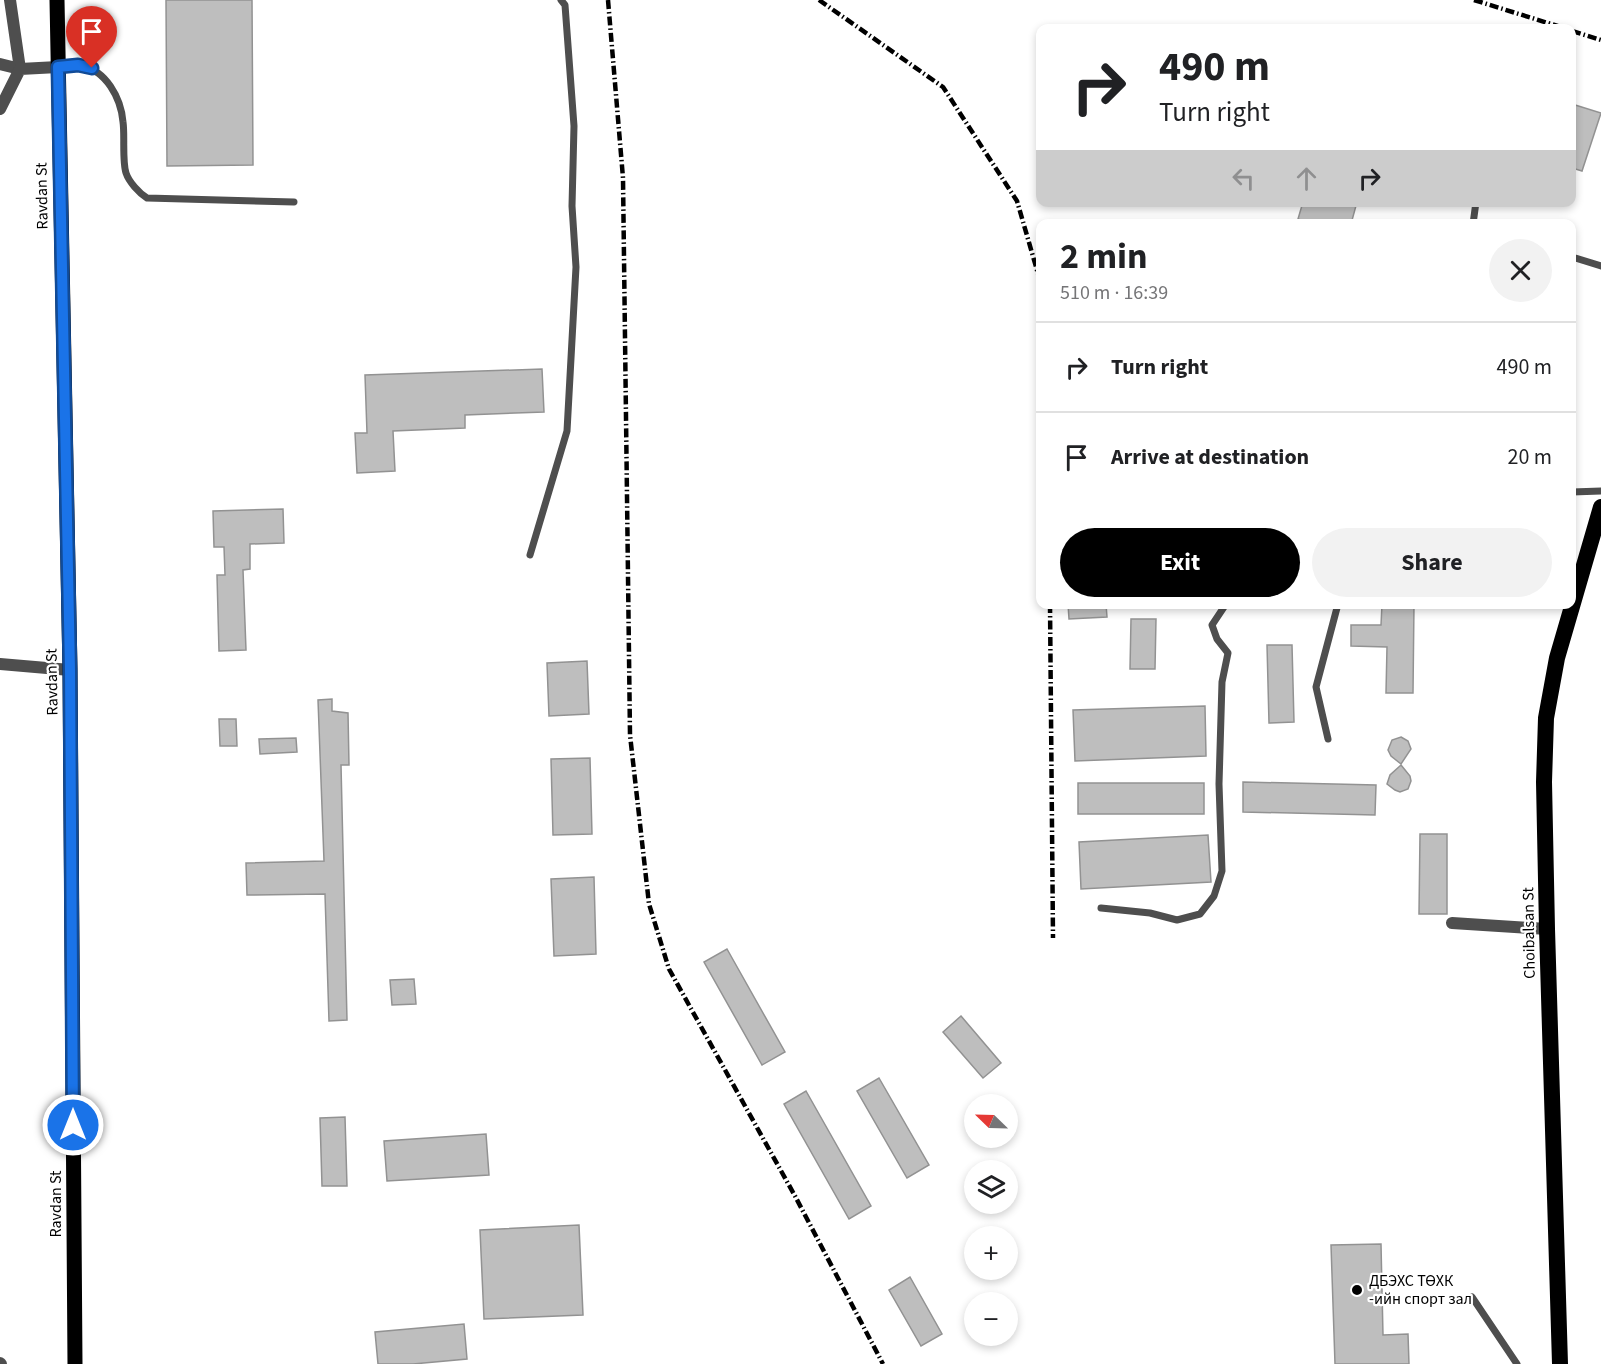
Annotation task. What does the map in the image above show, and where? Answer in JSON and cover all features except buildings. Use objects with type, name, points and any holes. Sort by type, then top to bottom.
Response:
[{"type":"highway","name":"Choibalsan St","points":[[1576,593],[1601,507]]},
{"type":"highway","name":"Choibalsan St","points":[[1560,1364],[1544,782],[1546,718],[1557,658],[1571,609]]},
{"type":"main road","name":"Ravdan St","points":[[57,0],[70,670],[75,1364]]},
{"type":"street","points":[[0,109],[20,69],[10,0]]},
{"type":"street","points":[[0,64],[20,69],[58,67]]},
{"type":"street","points":[[0,664],[70,670]]},
{"type":"street","points":[[1452,923],[1547,929]]},
{"type":"lane","points":[[530,555],[567,431],[576,267],[572,206],[574,126],[565,5],[561,0]]},
{"type":"lane","points":[[58,67],[78,65],[92,68],[106,80],[117,98],[123,120],[126,173],[141,194],[147,198],[294,202]]},
{"type":"lane","points":[[1576,258],[1601,266]]},
{"type":"lane","points":[[1576,492],[1601,491]]},
{"type":"lane","points":[[1101,908],[1150,913],[1177,920],[1200,914],[1215,896],[1222,871],[1219,784],[1222,682],[1228,653],[1217,639],[1212,625],[1223,609]]},
{"type":"lane","points":[[1328,739],[1316,687],[1337,609]]},
{"type":"lane","points":[[1472,1297],[1517,1364]]},
{"type":"railway","points":[[608,0],[623,178],[630,735],[649,904],[669,969],[795,1196],[883,1364]]},
{"type":"railway","points":[[819,0],[943,87],[1017,201],[1036,267]]},
{"type":"railway","points":[[1474,0],[1551,24]]},
{"type":"railway","points":[[1576,32],[1601,40]]},
{"type":"railway","points":[[1050,609],[1053,938]]},
{"type":"place","name":"ДБЭХС ТӨХК -ийн спорт зал","points":[[1357,1290]]},
{"type":"route","points":[[73,1125],[70,670],[58,67],[78,65],[92,68]]}]
